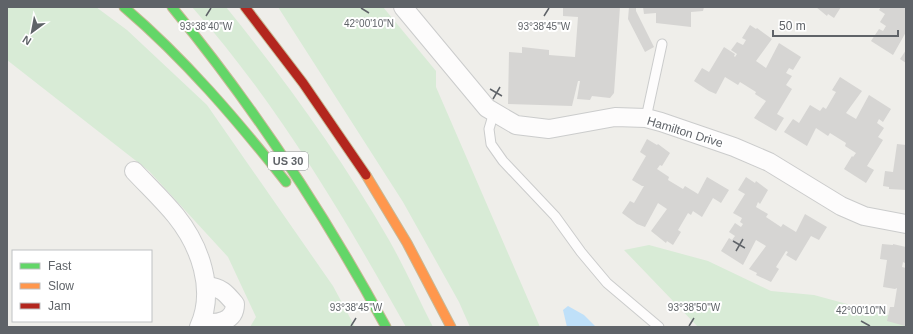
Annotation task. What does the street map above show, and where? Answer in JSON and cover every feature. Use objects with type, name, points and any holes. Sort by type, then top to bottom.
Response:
[{"type":"highway","points":[[124,7],[157,34],[232,113],[290,187]]},
{"type":"highway","name":"US 30","points":[[172,7],[254,110],[300,179],[362,281],[386,327]]},
{"type":"highway","points":[[245,7],[295,70],[357,160],[411,253],[451,327]]},
{"type":"highway","points":[[274,28],[295,70]]},
{"type":"highway","points":[[299,199],[362,281]]},
{"type":"street","name":"Hamilton Drive","points":[[403,7],[487,108],[516,125],[549,129],[615,117],[646,118],[690,131],[769,162],[841,206],[864,216],[906,224]]},
{"type":"street","points":[[134,171],[176,216],[194,245],[206,279],[206,286],[206,304],[200,324],[212,324],[230,317],[235,311],[235,304],[229,296],[217,287],[206,286]]},
{"type":"lane","points":[[646,118],[662,44]]},
{"type":"lane","points":[[494,112],[489,130],[491,144],[503,161],[555,216],[581,252],[607,283],[660,327]]},
{"type":"green space","points":[[7,7],[96,7],[127,30],[207,105],[333,286],[355,327],[250,327],[256,317],[228,257],[149,171],[7,60]]},
{"type":"green space","points":[[192,7],[226,7],[292,92],[333,150],[371,209],[395,251],[433,327],[406,327],[358,243],[307,161],[252,82]]},
{"type":"green space","points":[[278,7],[383,7],[436,71],[436,87],[540,327],[470,327],[459,302],[403,202]]},
{"type":"green space","points":[[649,245],[708,261],[771,291],[814,295],[906,320],[906,327],[698,327],[624,250]]},
{"type":"water","points":[[568,306],[584,315],[596,327],[567,327],[563,310]]},
{"type":"building","points":[[563,7],[620,7],[614,93],[610,98],[592,96],[590,100],[577,99],[580,81],[578,81],[572,106],[508,104],[509,52],[522,53],[522,47],[549,50],[549,55],[575,57],[578,17],[563,16]]},
{"type":"building","points":[[629,7],[636,7],[636,11],[654,47],[645,52],[628,19]]},
{"type":"building","points":[[643,7],[704,7],[703,11],[691,12],[691,27],[656,23],[656,13],[644,14]]},
{"type":"building","points":[[816,7],[841,7],[834,18],[828,14],[827,16]]},
{"type":"building","points":[[881,7],[906,7],[906,32],[893,55],[871,41],[879,29],[883,31],[886,26],[880,22],[885,14],[879,10]]},
{"type":"building","points":[[750,25],[756,29],[757,28],[772,39],[756,61],[766,68],[779,43],[801,57],[793,70],[789,68],[786,73],[792,76],[786,85],[792,89],[777,114],[784,118],[776,131],[754,118],[766,101],[755,94],[756,92],[740,82],[738,85],[725,77],[716,94],[694,81],[702,68],[709,72],[724,47],[735,54],[735,57],[737,54],[731,50],[737,42],[743,45],[746,40],[742,38]]},
{"type":"building","points":[[906,50],[906,63],[900,59]]},
{"type":"building","points":[[840,77],[862,91],[846,113],[856,119],[869,95],[891,109],[883,122],[879,119],[877,123],[884,128],[878,137],[883,140],[867,166],[874,170],[866,183],[844,169],[852,156],[853,157],[856,153],[845,146],[846,143],[830,133],[828,136],[816,128],[807,146],[784,132],[793,119],[799,123],[810,105],[820,111],[823,107],[826,109],[836,92],[832,90]]},
{"type":"building","points":[[647,139],[657,145],[658,144],[670,153],[662,166],[660,165],[657,169],[669,177],[668,180],[683,189],[685,186],[698,194],[707,177],[729,190],[721,203],[713,198],[702,217],[693,211],[691,215],[688,213],[678,230],[681,232],[673,245],[667,241],[666,243],[651,231],[667,209],[658,203],[645,227],[637,224],[622,213],[630,201],[634,203],[644,186],[632,180],[646,156],[640,152]]},
{"type":"building","points":[[897,144],[906,145],[906,190],[889,189],[889,187],[883,186],[885,171],[893,172]]},
{"type":"building","points":[[746,177],[755,183],[756,181],[768,190],[760,204],[758,202],[756,207],[768,214],[766,217],[781,227],[783,224],[796,232],[805,214],[827,227],[819,240],[811,236],[796,261],[786,255],[788,252],[786,251],[776,267],[779,269],[771,282],[756,275],[757,273],[749,269],[766,246],[756,240],[743,265],[721,251],[729,238],[732,240],[735,236],[729,232],[735,223],[741,227],[743,224],[740,222],[742,218],[733,213],[745,194],[738,190]]},
{"type":"building","points":[[882,244],[893,244],[906,247],[905,263],[903,262],[902,267],[906,268],[905,326],[887,321],[890,307],[894,307],[897,288],[883,287],[887,260],[880,259]]},
{"type":"traffic: fast","points":[[124,7],[168,47],[209,90],[286,182]]},
{"type":"traffic: fast","points":[[172,7],[231,83],[313,202],[386,327]]},
{"type":"traffic: slow","points":[[366,175],[407,243],[451,327]]},
{"type":"traffic: jam","points":[[245,7],[303,83],[366,175]]}]
